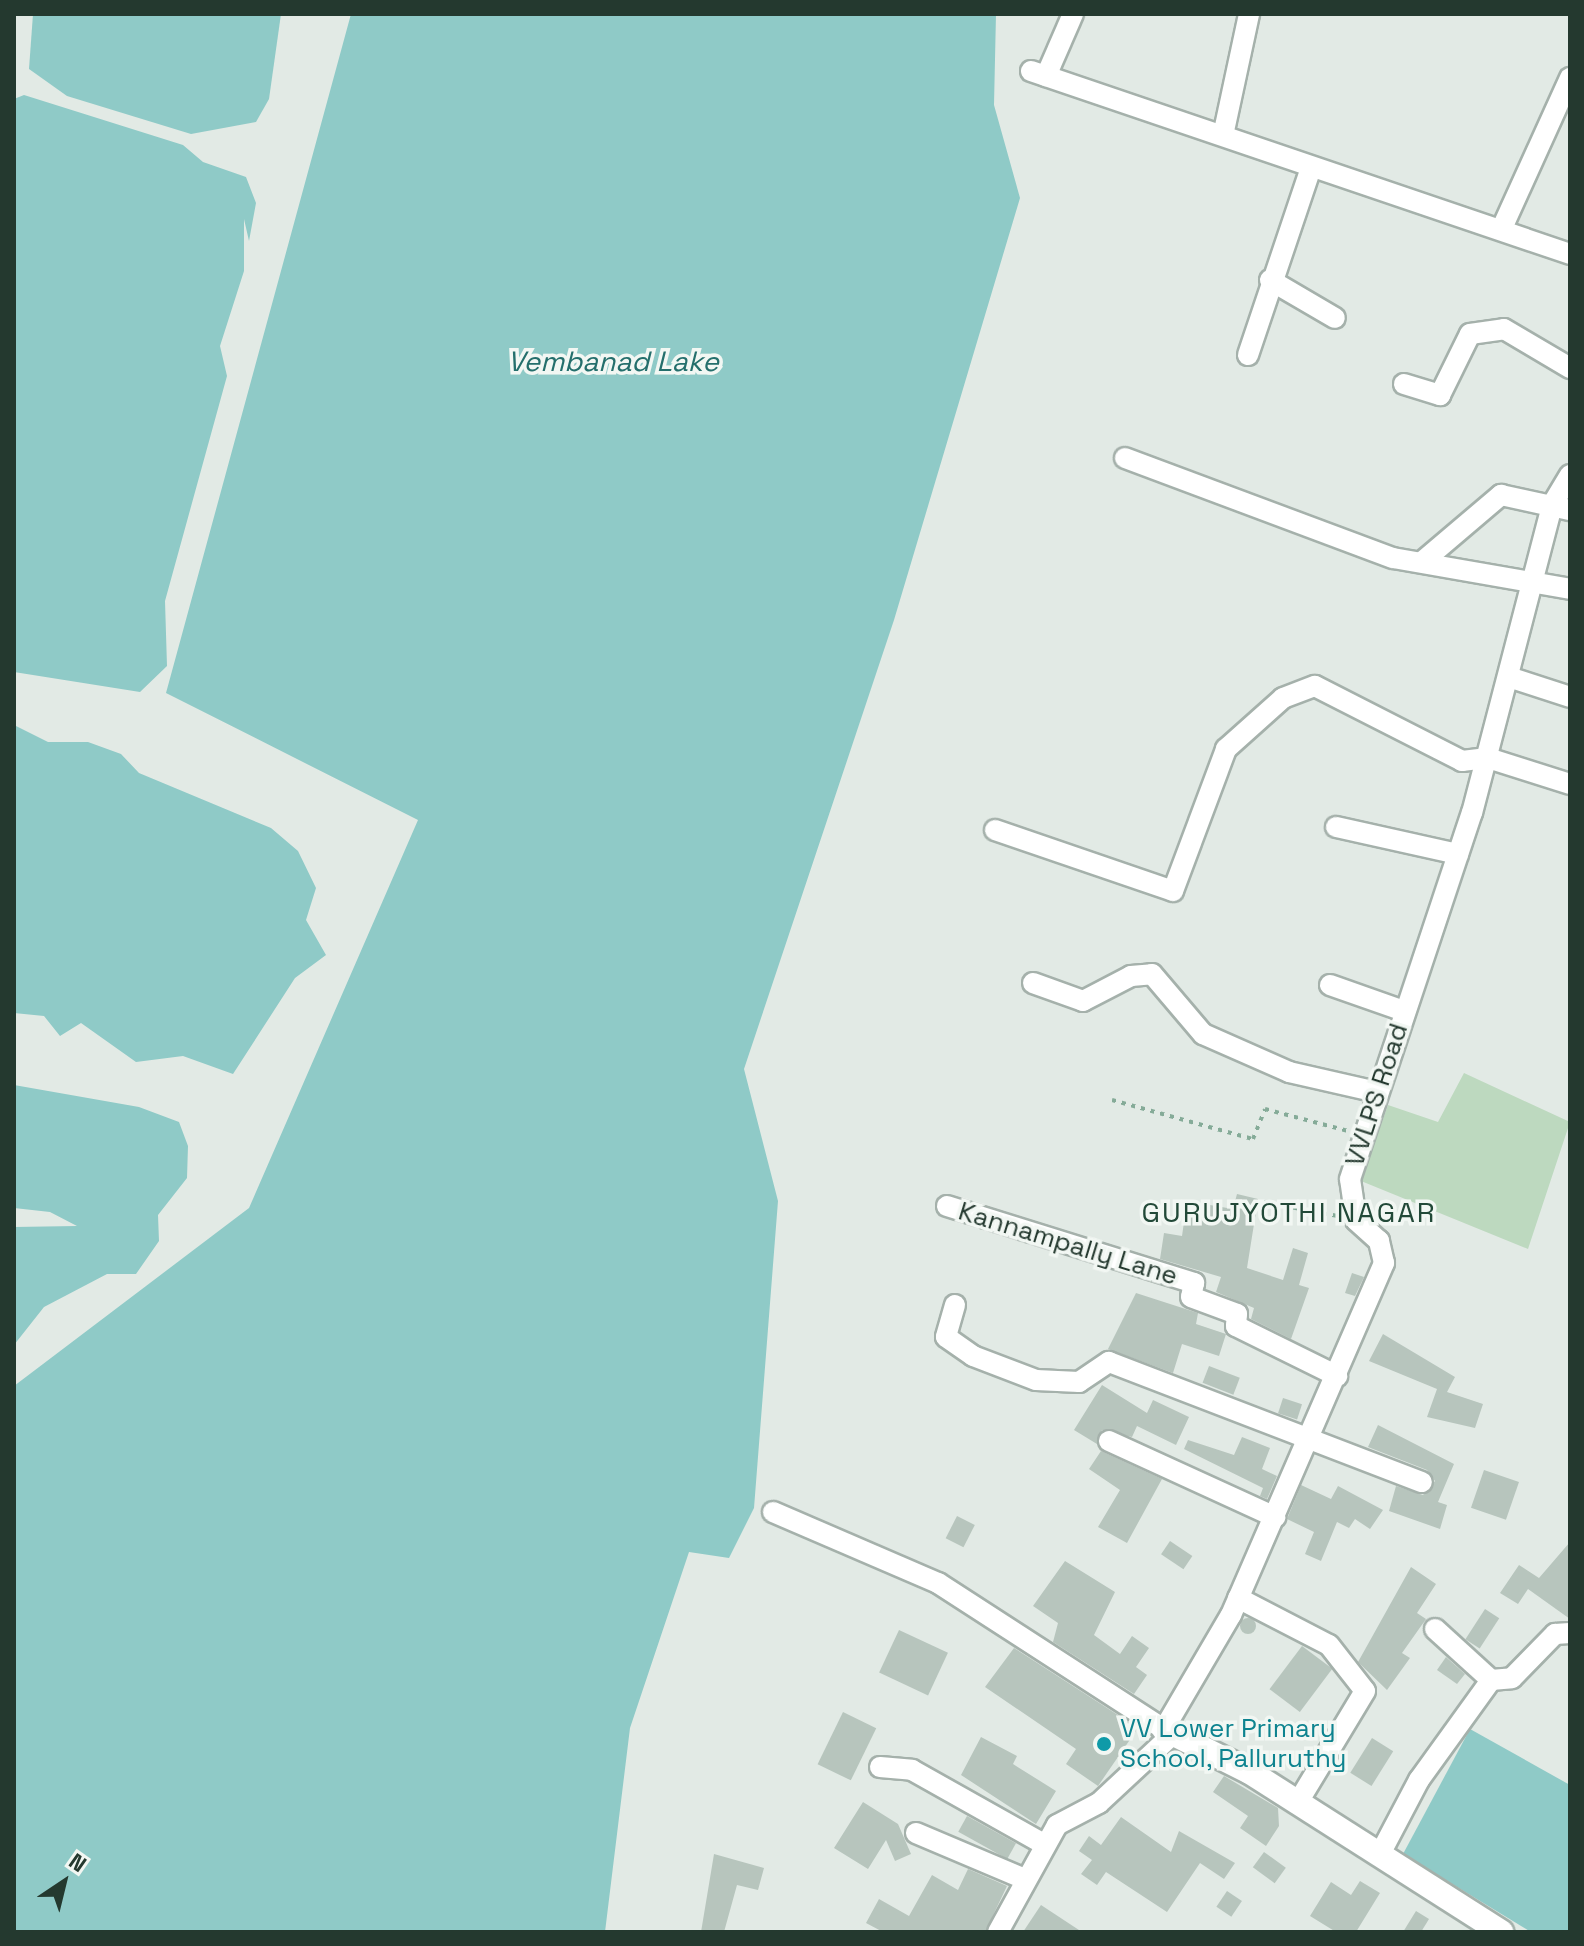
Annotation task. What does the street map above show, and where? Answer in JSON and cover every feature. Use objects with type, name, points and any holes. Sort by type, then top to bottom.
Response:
[{"type":"street","points":[[1073,14],[1039,73],[1224,131],[1311,168],[1502,228],[1570,254]]},
{"type":"street","points":[[1224,131],[1249,14]]},
{"type":"street","points":[[1502,228],[1570,78]]},
{"type":"street","points":[[1248,355],[1270,280],[1311,168]]},
{"type":"street","points":[[1270,280],[1335,318]]},
{"type":"street","points":[[1404,384],[1440,395],[1470,334],[1504,329],[1570,368]]},
{"type":"street","points":[[1125,458],[1393,558],[1532,578],[1570,589]]},
{"type":"street","name":"VVLPS Road","points":[[1356,1220],[1350,1179],[1362,1135],[1458,854],[1512,678],[1532,578],[1561,507],[1570,475]]},
{"type":"street","points":[[1422,562],[1501,495],[1561,507]]},
{"type":"street","points":[[1512,678],[1570,697]]},
{"type":"street","points":[[995,830],[1173,891],[1226,749],[1283,698],[1315,686],[1462,761],[1488,758],[1570,784]]},
{"type":"street","points":[[1336,827],[1458,854]]},
{"type":"street","points":[[1033,983],[1083,1001],[1131,976],[1152,974],[1203,1034],[1289,1072],[1376,1092]]},
{"type":"street","points":[[1330,985],[1404,1011]]},
{"type":"street","name":"Kannampally Lane","points":[[947,1206],[1194,1283],[1191,1297],[1237,1314],[1236,1326],[1337,1376]]},
{"type":"street","points":[[998,1932],[1042,1843],[1169,1732],[1238,1598],[1310,1439],[1384,1263],[1379,1241],[1356,1220]]},
{"type":"street","points":[[955,1305],[946,1337],[973,1356],[1036,1380],[1079,1382],[1109,1362],[1422,1482]]},
{"type":"street","points":[[1109,1441],[1275,1517]]},
{"type":"street","points":[[773,1512],[938,1583],[1169,1732],[1298,1802],[1501,1932]]},
{"type":"street","points":[[1238,1598],[1329,1645],[1365,1691],[1298,1802]]},
{"type":"street","points":[[1435,1629],[1491,1680],[1512,1678],[1555,1634],[1570,1633]]},
{"type":"street","points":[[1380,1854],[1419,1780],[1491,1680]]},
{"type":"street","points":[[880,1767],[912,1770],[1042,1843]]},
{"type":"street","points":[[916,1833],[1025,1879]]},
{"type":"path","points":[[1112,1100],[1253,1139],[1265,1109],[1362,1135]]},
{"type":"path","points":[[1264,1202],[1356,1220]]},
{"type":"green space","points":[[1464,1073],[1570,1122],[1528,1249],[1361,1181],[1388,1105],[1438,1122]]},
{"type":"water","points":[[33,14],[281,14],[269,99],[256,122],[191,134],[67,96],[29,69]]},
{"type":"water","name":"Vembanad Lake","points":[[351,14],[996,14],[994,105],[1020,198],[894,620],[744,1069],[778,1201],[754,1508],[729,1558],[689,1552],[630,1728],[605,1932],[14,1932],[14,1386],[249,1208],[418,820],[166,693]]},
{"type":"water","points":[[24,95],[183,145],[203,162],[246,177],[256,203],[249,241],[244,219],[244,271],[220,346],[227,376],[165,601],[167,666],[140,692],[14,672],[14,99]]},
{"type":"water","points":[[14,725],[48,742],[88,742],[121,754],[139,773],[271,828],[298,851],[316,888],[306,920],[326,955],[295,978],[233,1074],[183,1056],[136,1062],[81,1023],[60,1036],[44,1016],[14,1013]]},
{"type":"water","points":[[14,1085],[139,1107],[179,1122],[188,1146],[187,1178],[158,1215],[159,1241],[136,1274],[107,1274],[44,1307],[14,1345],[14,1227],[77,1226],[50,1212],[14,1208]]},
{"type":"water","points":[[1470,1729],[1570,1785],[1570,1932],[1531,1932],[1403,1854]]},
{"type":"building","points":[[1237,1194],[1258,1199],[1247,1268],[1283,1280],[1293,1248],[1308,1253],[1299,1285],[1309,1288],[1291,1339],[1251,1319],[1254,1308],[1216,1292],[1221,1277],[1160,1259],[1164,1233],[1182,1236],[1187,1201],[1233,1209]]},
{"type":"building","points":[[1352,1273],[1364,1277],[1355,1296],[1345,1293]]},
{"type":"building","points":[[1136,1293],[1198,1313],[1196,1324],[1226,1334],[1219,1356],[1182,1344],[1173,1373],[1108,1349]]},
{"type":"building","points":[[1383,1334],[1455,1377],[1447,1392],[1483,1404],[1475,1428],[1427,1417],[1437,1389],[1369,1361]]},
{"type":"building","points":[[1209,1366],[1240,1378],[1233,1395],[1203,1383]]},
{"type":"building","points":[[1102,1385],[1147,1413],[1153,1400],[1189,1417],[1176,1445],[1137,1426],[1132,1437],[1102,1430],[1097,1444],[1074,1430]]},
{"type":"building","points":[[1283,1398],[1302,1404],[1297,1419],[1278,1413]]},
{"type":"building","points":[[1378,1425],[1454,1464],[1438,1502],[1447,1505],[1440,1529],[1389,1511],[1396,1486],[1423,1495],[1435,1481],[1427,1470],[1368,1447]]},
{"type":"building","points":[[1242,1437],[1270,1448],[1262,1469],[1277,1476],[1267,1499],[1260,1496],[1263,1488],[1184,1449],[1188,1440],[1234,1455]]},
{"type":"building","points":[[1101,1451],[1162,1479],[1127,1543],[1098,1527],[1120,1490],[1089,1469]]},
{"type":"building","points":[[1484,1470],[1519,1482],[1506,1520],[1471,1508]]},
{"type":"building","points":[[1301,1485],[1331,1499],[1338,1486],[1383,1510],[1370,1529],[1355,1519],[1349,1528],[1337,1522],[1321,1561],[1305,1554],[1314,1532],[1287,1519]]},
{"type":"building","points":[[957,1516],[975,1525],[963,1547],[946,1538]]},
{"type":"building","points":[[1170,1541],[1192,1556],[1183,1569],[1161,1554]]},
{"type":"building","points":[[1570,1542],[1570,1619],[1528,1589],[1518,1604],[1500,1593],[1519,1565],[1539,1578]]},
{"type":"building","points":[[1065,1561],[1115,1592],[1094,1635],[1120,1654],[1132,1636],[1149,1648],[1136,1667],[1147,1675],[1134,1694],[1053,1642],[1058,1623],[1033,1606]]},
{"type":"building","points":[[1411,1567],[1436,1584],[1417,1613],[1426,1619],[1402,1653],[1410,1658],[1387,1690],[1358,1662]]},
{"type":"building","points":[[1485,1609],[1499,1618],[1480,1648],[1465,1639]]},
{"type":"building","points":[[1248,1618],[1254,1620],[1254,1632],[1248,1634],[1242,1632],[1240,1626],[1242,1620]]},
{"type":"building","points":[[899,1630],[948,1653],[928,1695],[879,1673]]},
{"type":"building","points":[[1302,1646],[1332,1669],[1300,1712],[1270,1689]]},
{"type":"building","points":[[1014,1648],[1138,1728],[1098,1786],[1066,1764],[1076,1749],[985,1687]]},
{"type":"building","points":[[1446,1657],[1465,1674],[1457,1684],[1437,1670]]},
{"type":"building","points":[[843,1712],[876,1728],[851,1780],[818,1764]]},
{"type":"building","points":[[981,1737],[1017,1756],[1013,1764],[1056,1791],[1036,1824],[961,1775]]},
{"type":"building","points":[[1372,1738],[1393,1751],[1371,1786],[1350,1773]]},
{"type":"building","points":[[1224,1776],[1278,1808],[1279,1826],[1266,1846],[1240,1828],[1248,1816],[1213,1792]]},
{"type":"building","points":[[863,1802],[898,1824],[911,1854],[895,1861],[886,1840],[868,1869],[834,1848]]},
{"type":"building","points":[[967,1816],[1016,1843],[1007,1859],[958,1832]]},
{"type":"building","points":[[1121,1817],[1171,1852],[1179,1831],[1235,1863],[1224,1879],[1200,1863],[1167,1912],[1106,1872],[1097,1885],[1081,1874],[1092,1860],[1079,1851],[1089,1836],[1101,1845]]},
{"type":"building","points":[[1264,1852],[1286,1868],[1275,1883],[1253,1867]]},
{"type":"building","points":[[714,1854],[764,1868],[758,1890],[737,1885],[724,1932],[701,1932]]},
{"type":"building","points":[[968,1869],[1007,1886],[985,1932],[883,1932],[866,1923],[879,1899],[909,1916],[932,1875],[958,1890]]},
{"type":"building","points":[[1360,1881],[1380,1893],[1356,1932],[1336,1932],[1310,1916],[1331,1882],[1351,1895]]},
{"type":"building","points":[[1227,1891],[1242,1901],[1231,1917],[1216,1907]]},
{"type":"building","points":[[1041,1905],[1082,1932],[1023,1932]]},
{"type":"building","points":[[1416,1911],[1429,1919],[1421,1932],[1403,1932]]},
{"type":"place","name":"VV Lower Primary School, Palluruthy","points":[[1104,1744]]},
{"type":"district","name":"GURUJYOTHI NAGAR","points":[[1289,1212]]}]
